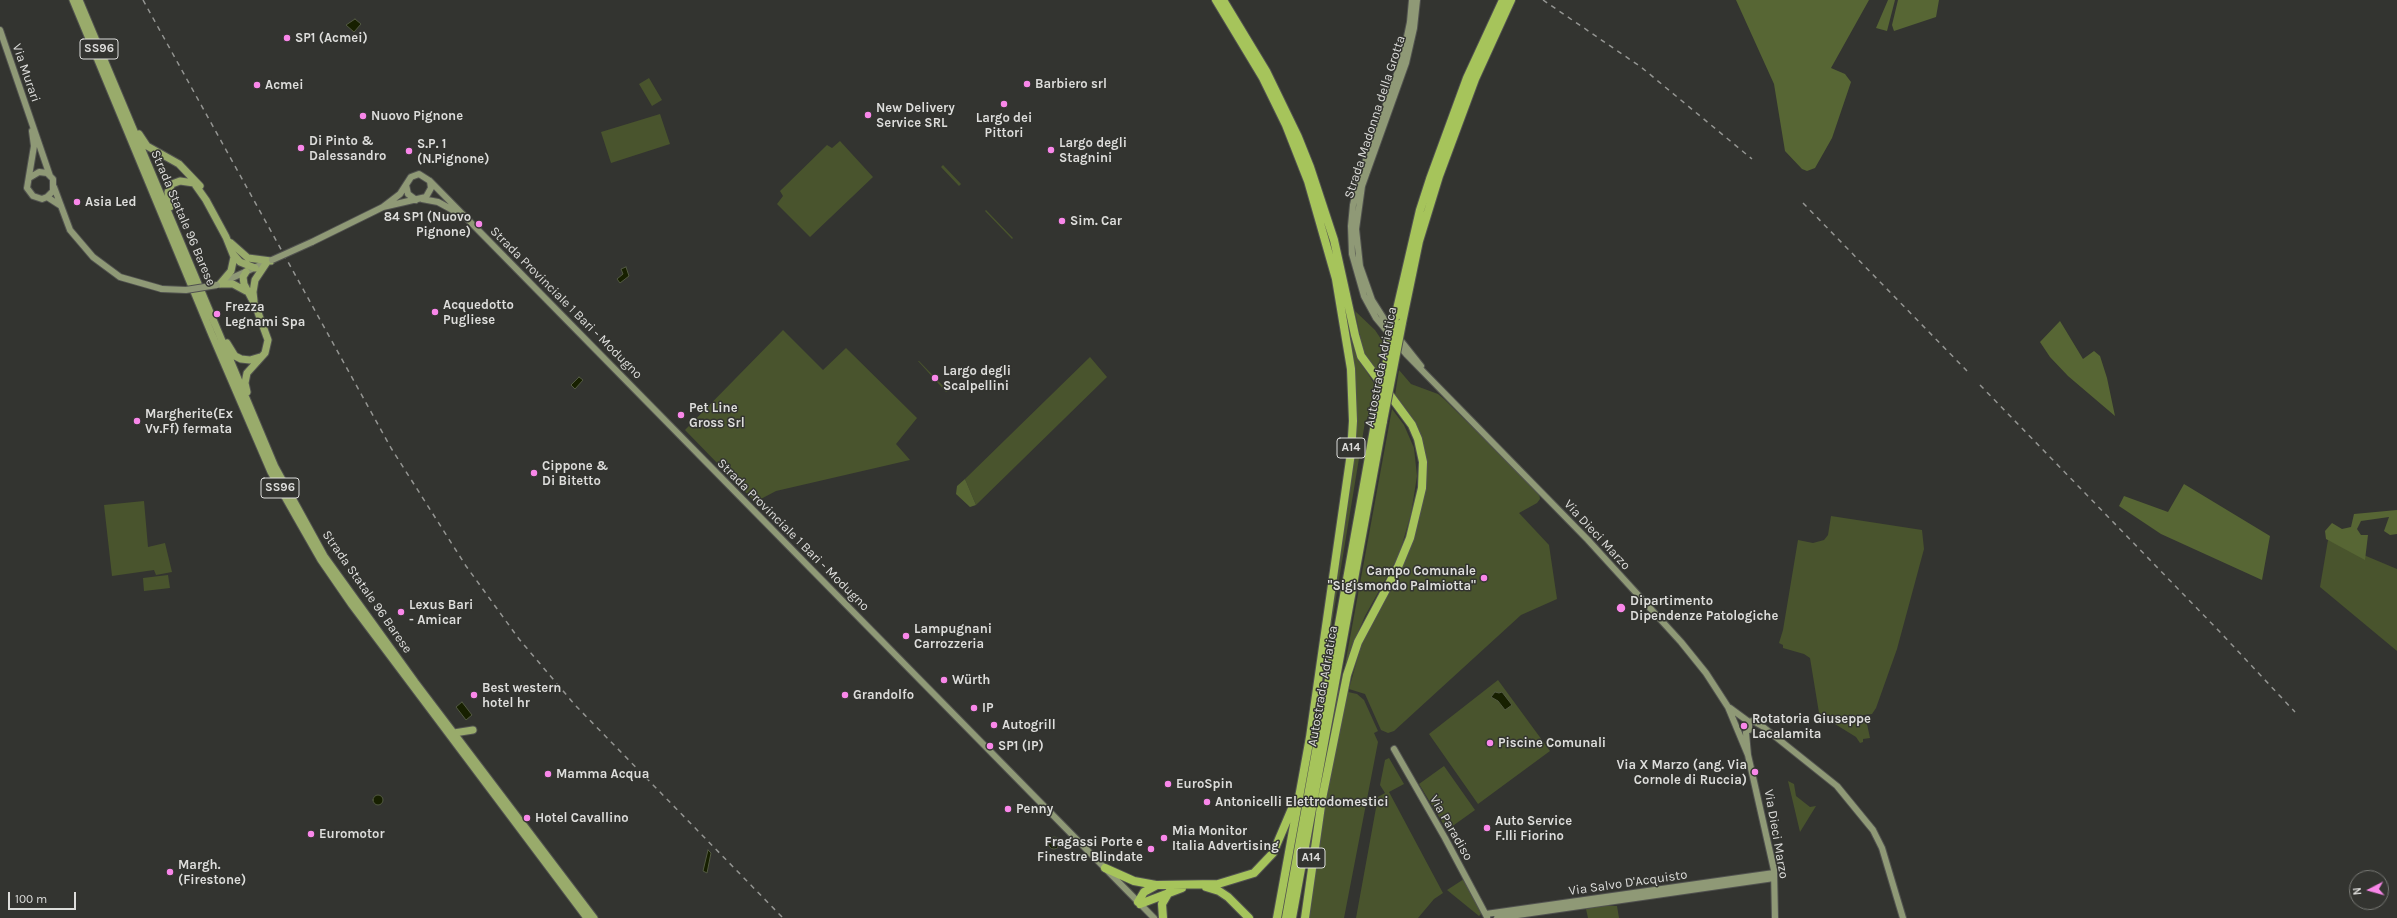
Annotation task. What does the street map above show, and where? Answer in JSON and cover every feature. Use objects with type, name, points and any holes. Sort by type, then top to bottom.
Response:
[{"type":"highway","name":"A14","points":[[1216,0],[1263,78],[1286,125],[1308,181],[1336,279],[1350,356],[1353,436],[1310,737],[1277,918]]},
{"type":"highway","points":[[1223,0],[1266,71],[1310,167],[1334,240],[1359,349],[1366,364],[1403,412],[1415,432],[1421,451],[1423,480],[1414,525],[1404,555],[1367,623],[1354,654],[1343,692],[1322,799],[1305,918]]},
{"type":"highway","name":"Autostrada Adriatica","points":[[1292,918],[1380,419],[1394,318],[1420,210],[1430,179],[1467,78],[1502,0]]},
{"type":"highway","name":"Autostrada Adriatica","points":[[1286,918],[1380,419],[1419,241],[1439,176],[1475,79],[1511,0]]},
{"type":"highway","points":[[1105,868],[1134,881],[1157,885],[1230,882],[1248,876],[1266,862],[1281,839],[1288,820],[1310,737]]},
{"type":"highway","name":"A14","points":[[1300,918],[1322,799]]},
{"type":"highway","points":[[1139,903],[1144,892],[1157,885]]},
{"type":"highway","points":[[1139,903],[1169,892],[1194,886],[1211,888],[1236,903],[1249,918]]},
{"type":"highway","points":[[1163,918],[1162,904],[1169,892]]},
{"type":"main road","name":"Strada Statale 96 Barese","points":[[73,0],[212,335],[271,472],[296,518],[321,560],[403,675],[587,918]]},
{"type":"main road","name":"Strada Statale 96 Barese","points":[[79,0],[275,467],[324,556],[454,733],[594,918]]},
{"type":"main road","points":[[120,98],[127,106],[144,143],[188,171],[199,183],[233,254],[234,264],[231,271],[218,284]]},
{"type":"main road","points":[[184,251],[179,228],[167,200],[169,189],[178,181],[189,181],[196,186],[206,200]]},
{"type":"main road","points":[[226,237],[244,256],[256,260],[270,261]]},
{"type":"main road","points":[[233,254],[240,262],[255,268]]},
{"type":"main road","points":[[256,307],[254,284],[259,272],[270,261]]},
{"type":"main road","points":[[246,272],[243,280],[247,292],[256,307],[268,340],[266,350],[248,371],[245,383],[264,441]]},
{"type":"main road","points":[[218,284],[236,285],[247,292]]},
{"type":"main road","points":[[202,295],[235,356],[247,360],[262,356]]},
{"type":"main road","points":[[454,733],[473,730],[464,746]]},
{"type":"street","name":"Strada Madonna della Grotta","points":[[1412,0],[1410,22],[1402,60],[1355,194],[1351,238],[1357,278],[1371,310],[1407,355],[1424,370]]},
{"type":"street","name":"Strada Madonna della Grotta","points":[[1417,0],[1414,28],[1406,63],[1360,194],[1356,236],[1360,266],[1372,300],[1386,322],[1424,370]]},
{"type":"street","name":"Via Murari","points":[[0,30],[50,176]]},
{"type":"street","name":"Via Murari","points":[[29,178],[34,146],[31,122]]},
{"type":"street","points":[[61,206],[47,197],[37,198],[29,193],[27,185],[29,178],[39,172],[50,176],[70,230],[104,267],[120,277],[162,289],[186,290],[218,284],[312,242],[383,207],[397,198],[406,186],[410,177],[415,175],[424,176],[430,181],[429,194],[419,199],[383,207]]},
{"type":"street","name":"Strada Provinciale 1 Bari - Modugno","points":[[430,181],[1154,918]]},
{"type":"street","points":[[406,186],[408,194],[419,199]]},
{"type":"street","points":[[47,197],[54,187]]},
{"type":"street","name":"Strada Provinciale 1 Bari - Modugno","points":[[419,199],[447,206],[465,216]]},
{"type":"street","name":"Via Dieci Marzo","points":[[1424,370],[1588,540],[1666,624],[1699,664],[1728,707],[1748,755],[1774,876],[1775,918]]},
{"type":"street","points":[[1728,707],[1747,720]]},
{"type":"street","points":[[1766,729],[1754,728],[1748,731],[1737,729],[1740,720],[1758,723],[1766,729],[1837,786],[1873,830],[1882,848],[1903,918]]},
{"type":"street","points":[[1747,720],[1748,731]]},
{"type":"street","name":"Via Dieci Marzo","points":[[1748,731],[1748,755]]},
{"type":"street","name":"Via Paradiso","points":[[1394,749],[1445,838],[1487,916]]},
{"type":"street","name":"Via Salvo D'Acquisto","points":[[1487,916],[1774,876]]},
{"type":"street","name":"Via Salvo D'Acquisto","points":[[1497,918],[1774,876]]},
{"type":"shaded area","points":[[1736,0],[1869,0],[1831,68],[1845,74],[1851,82],[1832,138],[1815,168],[1807,171],[1802,169],[1785,151],[1774,84]]},
{"type":"shaded area","points":[[1888,0],[1895,0],[1887,31],[1876,28]]},
{"type":"shaded area","points":[[1898,0],[1939,0],[1936,17],[1894,31],[1892,25]]},
{"type":"shaded area","points":[[355,19],[361,24],[354,32],[346,25]]},
{"type":"shaded area","points":[[649,78],[662,100],[652,106],[639,84]]},
{"type":"shaded area","points":[[660,114],[670,144],[611,163],[601,132]]},
{"type":"shaded area","points":[[840,141],[873,177],[810,237],[777,204],[783,196],[780,191],[827,145],[832,148]]},
{"type":"shaded area","points":[[943,165],[961,184],[959,186],[941,167]]},
{"type":"shaded area","points":[[986,210],[1013,238],[1012,239],[985,211]]},
{"type":"shaded area","points":[[626,267],[629,276],[620,283],[617,279],[623,274],[621,269]]},
{"type":"shaded area","points":[[1355,311],[1375,330],[1383,342],[1377,374],[1364,355]]},
{"type":"shaded area","points":[[2060,321],[2083,359],[2094,351],[2100,356],[2107,378],[2115,416],[2068,376],[2050,357],[2040,342]]},
{"type":"shaded area","points":[[783,330],[823,370],[846,348],[917,418],[896,444],[910,460],[776,491],[755,502],[685,430]]},
{"type":"shaded area","points":[[1350,336],[1356,355],[1375,385],[1369,416],[1365,422],[1318,707],[1357,405]]},
{"type":"shaded area","points":[[1090,357],[1107,377],[976,505],[965,479]]},
{"type":"shaded area","points":[[919,361],[948,391],[946,392]]},
{"type":"shaded area","points":[[1399,370],[1411,384],[1438,394],[1444,399],[1539,493],[1540,499],[1537,503],[1519,513],[1549,545],[1557,599],[1521,615],[1394,731],[1388,733],[1381,730],[1365,694],[1349,689],[1362,642],[1396,577],[1424,485],[1413,421],[1395,395]]},
{"type":"shaded area","points":[[579,377],[583,380],[575,389],[571,385]]},
{"type":"shaded area","points":[[1392,409],[1404,425],[1414,448],[1417,476],[1411,514],[1399,555],[1365,616],[1351,649],[1341,687]]},
{"type":"shaded area","points":[[965,479],[976,505],[970,507],[956,494],[957,486]]},
{"type":"shaded area","points":[[2184,484],[2270,536],[2262,580],[2161,534],[2119,506],[2124,496],[2168,512]]},
{"type":"shaded area","points":[[144,501],[148,547],[165,543],[172,572],[156,575],[154,570],[112,576],[104,505]]},
{"type":"shaded area","points":[[2397,510],[2397,534],[2390,535],[2384,531],[2389,517],[2361,521],[2357,529],[2361,535],[2368,535],[2365,560],[2326,539],[2325,531],[2332,523],[2342,529],[2351,527],[2354,514]]},
{"type":"shaded area","points":[[1831,516],[1922,530],[1924,549],[1897,649],[1876,708],[1872,714],[1826,720],[1820,719],[1810,658],[1804,654],[1783,648],[1783,645],[1779,643],[1783,630],[1798,540],[1813,543],[1824,540],[1828,535]]},
{"type":"shaded area","points":[[2328,540],[2397,569],[2397,651],[2320,587]]},
{"type":"shaded area","points":[[168,575],[170,588],[144,591],[143,578]]},
{"type":"shaded area","name":"Piscine Comunali","points":[[1498,680],[1550,751],[1478,804],[1429,734]]},
{"type":"shaded area","points":[[1348,692],[1357,694],[1364,700],[1378,731],[1374,733],[1378,742],[1344,918],[1307,918],[1331,772]]},
{"type":"shaded area","points":[[1495,692],[1502,692],[1512,705],[1505,710],[1498,701],[1491,697]]},
{"type":"shaded area","points":[[462,702],[472,715],[466,720],[456,707]]},
{"type":"shaded area","points":[[1864,721],[1867,724],[1870,738],[1863,739],[1863,742],[1860,743],[1856,737],[1835,724]]},
{"type":"shaded area","points":[[1389,758],[1404,784],[1389,792],[1443,893],[1434,899],[1418,918],[1356,918],[1378,797],[1385,793],[1380,785],[1385,760]]},
{"type":"shaded area","points":[[1444,766],[1475,810],[1447,830],[1419,784]]},
{"type":"shaded area","points":[[1788,781],[1794,784],[1796,796],[1810,807],[1816,806],[1800,832]]},
{"type":"shaded area","points":[[376,795],[380,795],[382,796],[382,804],[376,805],[373,802],[373,798]]},
{"type":"shaded area","points":[[1052,837],[1056,837],[1060,843],[1056,849],[1052,849],[1048,845],[1048,841]]},
{"type":"shaded area","points":[[708,850],[711,853],[707,873],[703,871]]},
{"type":"shaded area","points":[[1464,879],[1482,913],[1479,916],[1447,890]]},
{"type":"shaded area","points":[[1601,906],[1617,906],[1619,918],[1588,918],[1586,909]]},
{"type":"railway","points":[[143,0],[391,448],[466,566],[519,639],[575,705],[783,918]]},
{"type":"railway","points":[[1543,0],[1641,67],[1752,159]]},
{"type":"railway","points":[[1803,203],[1967,371]]},
{"type":"railway","points":[[1980,385],[2219,631],[2295,712]]},
{"type":"place","name":"SP1 (Acmei)","points":[[287,38]]},
{"type":"place","name":"Barbiero srl","points":[[1027,84]]},
{"type":"place","name":"Acmei","points":[[257,85]]},
{"type":"place","name":"Largo dei Pittori","points":[[1004,104]]},
{"type":"place","name":"New Delivery Service SRL","points":[[868,115]]},
{"type":"place","name":"Nuovo Pignone","points":[[363,116]]},
{"type":"place","name":"Di Pinto & Dalessandro","points":[[301,148]]},
{"type":"place","name":"Largo degli Stagnini","points":[[1051,150]]},
{"type":"place","name":"S.P. 1 (N.Pignone)","points":[[409,151]]},
{"type":"place","name":"Asia Led","points":[[77,202]]},
{"type":"place","name":"Sim. Car","points":[[1062,221]]},
{"type":"place","name":"84 SP1 (Nuovo Pignone)","points":[[479,224]]},
{"type":"place","name":"Acquedotto Pugliese","points":[[435,312]]},
{"type":"place","name":"Frezza Legnami Spa","points":[[217,314]]},
{"type":"place","name":"Largo degli Scalpellini","points":[[935,378]]},
{"type":"place","name":"Pet Line Gross Srl","points":[[681,415]]},
{"type":"place","name":"Margherite(Ex Vv.Ff) fermata","points":[[137,421]]},
{"type":"place","name":"Cippone & Di Bitetto","points":[[534,473]]},
{"type":"place","name":"Campo Comunale \"Sigismondo Palmiotta\"","points":[[1484,578]]},
{"type":"place","name":"Dipartimento Dipendenze Patologiche","points":[[1621,608]]},
{"type":"place","name":"Lexus Bari - Amicar","points":[[401,612]]},
{"type":"place","name":"Lampugnani Carrozzeria","points":[[906,636]]},
{"type":"place","name":"Würth","points":[[944,680]]},
{"type":"place","name":"Best western hotel hr","points":[[474,695]]},
{"type":"place","name":"Grandolfo","points":[[845,695]]},
{"type":"place","name":"IP","points":[[974,708]]},
{"type":"place","name":"Autogrill","points":[[994,725]]},
{"type":"place","name":"Rotatoria Giuseppe Lacalamita","points":[[1744,726]]},
{"type":"place","name":"Piscine Comunali","points":[[1490,743]]},
{"type":"place","name":"SP1 (IP)","points":[[990,746]]},
{"type":"place","name":"Via X Marzo (ang. Via Cornole di Ruccia)","points":[[1755,772]]},
{"type":"place","name":"Mamma Acqua","points":[[548,774]]},
{"type":"place","name":"EuroSpin","points":[[1168,784]]},
{"type":"place","name":"Antonicelli Elettrodomestici","points":[[1207,802]]},
{"type":"place","name":"Penny","points":[[1008,809]]},
{"type":"place","name":"Hotel Cavallino","points":[[527,818]]},
{"type":"place","name":"Auto Service F.lli Fiorino","points":[[1487,828]]},
{"type":"place","name":"Euromotor","points":[[311,834]]},
{"type":"place","name":"Mia Monitor Italia Advertising","points":[[1164,838]]},
{"type":"place","name":"Fragassi Porte e Finestre Blindate","points":[[1151,849]]},
{"type":"place","name":"Margh. (Firestone)","points":[[170,872]]}]
